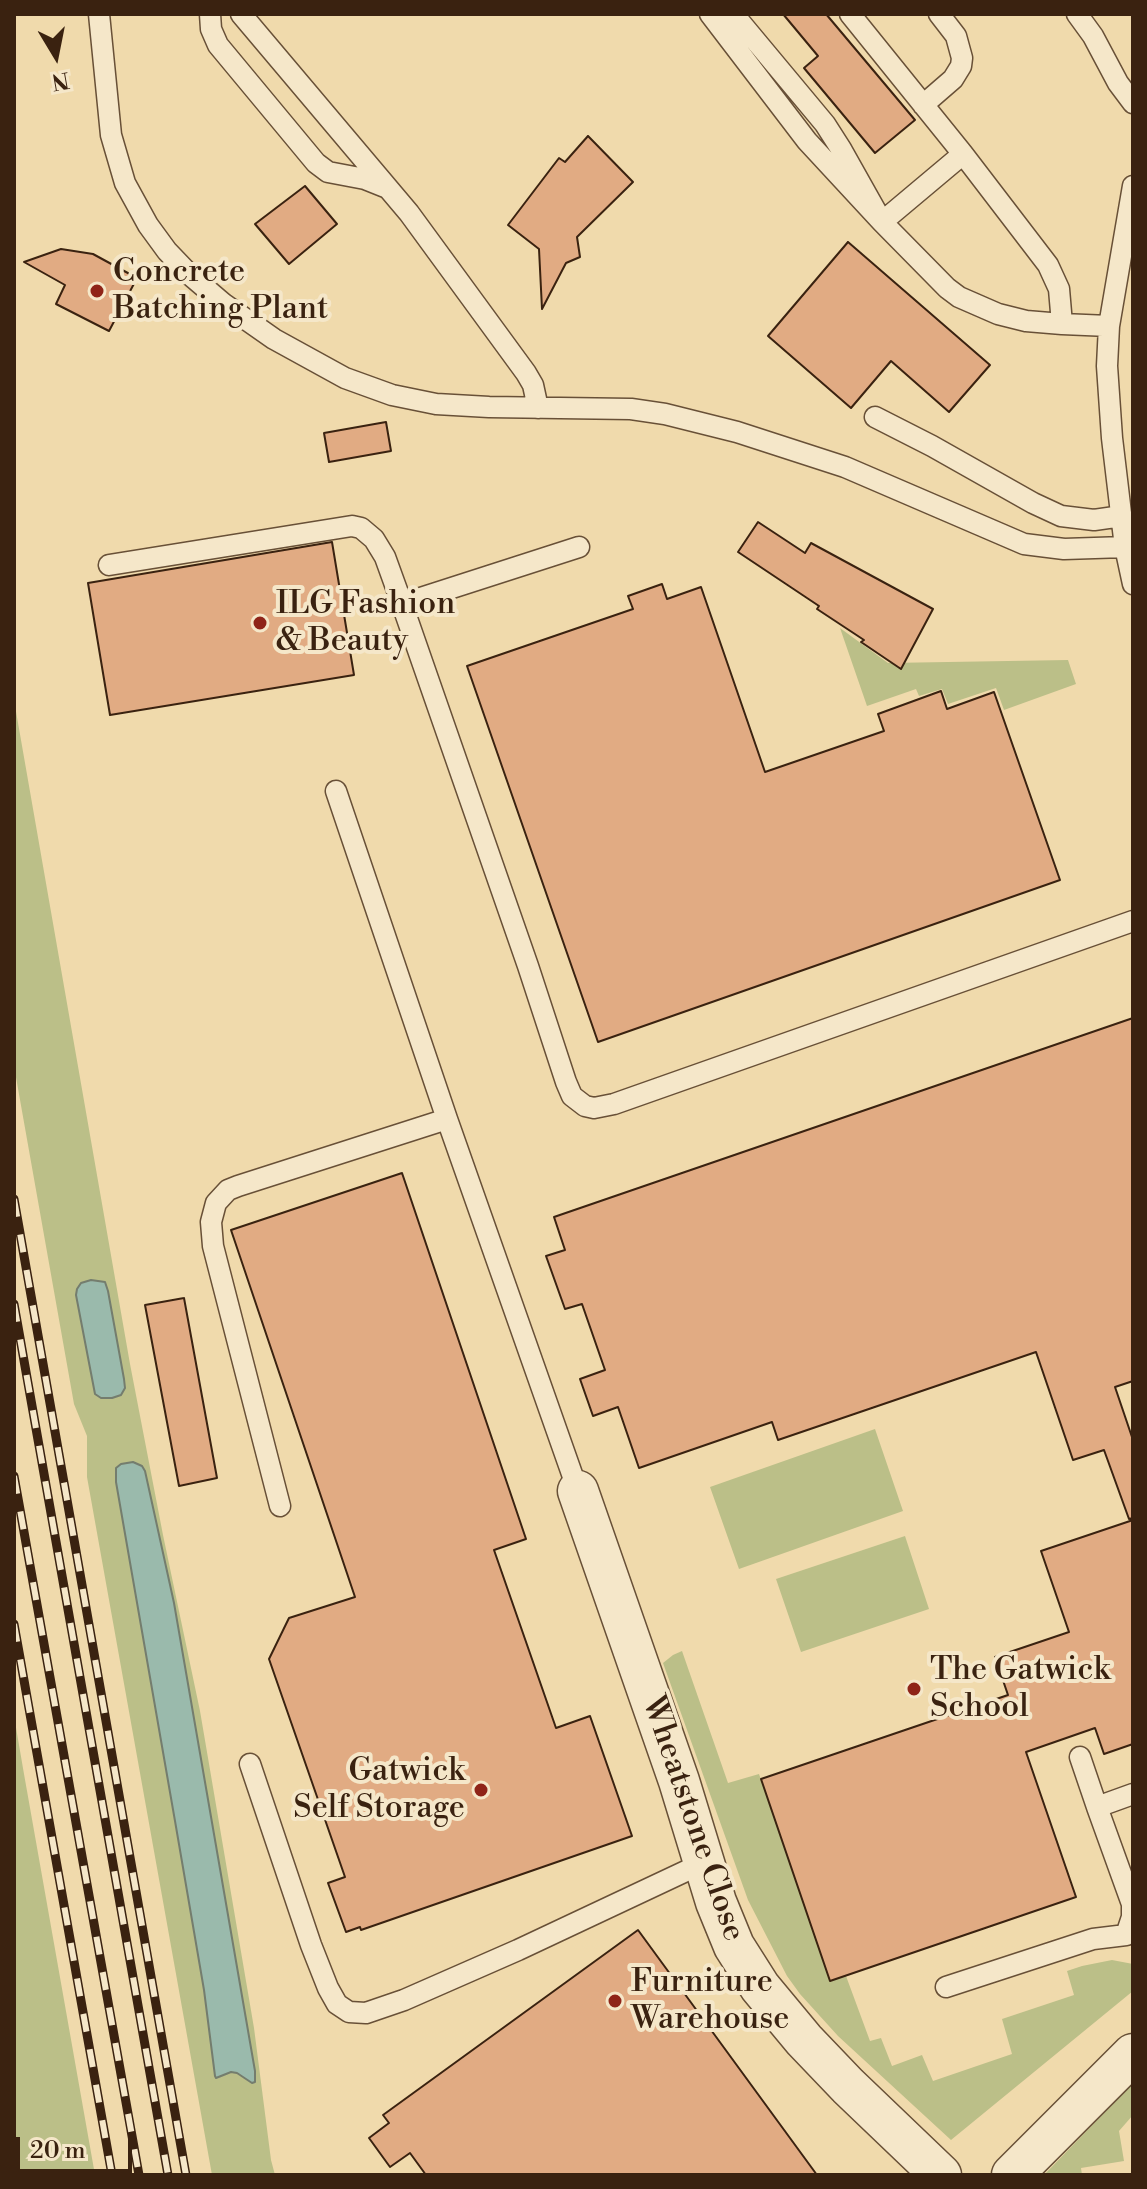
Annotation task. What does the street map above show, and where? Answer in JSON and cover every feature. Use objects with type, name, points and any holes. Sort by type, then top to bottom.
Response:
[{"type":"street","name":"Wheatstone Close","points":[[578,1491],[679,1781],[703,1863],[734,1946],[760,1987],[804,2040],[941,2175]]},
{"type":"street","points":[[1012,2175],[1133,2054]]},
{"type":"lane","points":[[99,14],[111,135],[117,160],[135,204],[148,225],[190,275],[224,304],[274,339],[345,378],[415,402],[631,409],[665,414],[737,432],[845,467],[1024,544],[1064,549],[1125,547]]},
{"type":"lane","points":[[210,14],[211,29],[218,45],[311,159],[328,172],[365,179],[387,188]]},
{"type":"lane","points":[[241,14],[409,213],[526,373],[533,385],[538,408]]},
{"type":"lane","points":[[710,14],[807,141],[910,252],[959,297],[1011,318],[1109,326]]},
{"type":"lane","points":[[731,14],[825,124],[882,222]]},
{"type":"lane","points":[[850,14],[1048,265],[1059,289],[1062,324]]},
{"type":"lane","points":[[923,105],[953,79],[961,66],[960,44],[939,14]]},
{"type":"lane","points":[[1077,14],[1133,103]]},
{"type":"lane","points":[[882,222],[963,154]]},
{"type":"lane","points":[[1133,186],[1109,326],[1107,366],[1125,547],[1133,584]]},
{"type":"lane","points":[[875,417],[1061,516],[1094,520],[1122,516]]},
{"type":"lane","points":[[109,565],[352,526],[367,532],[380,547],[402,604],[566,1082],[572,1096],[585,1106],[594,1108],[614,1104],[1133,921]]},
{"type":"lane","points":[[402,604],[579,547]]},
{"type":"lane","points":[[336,791],[578,1491]]},
{"type":"lane","points":[[280,1506],[213,1246],[211,1222],[216,1203],[228,1190],[238,1186],[447,1119]]},
{"type":"lane","points":[[946,1987],[1093,1939],[1130,1935],[1132,1904],[1080,1757]]},
{"type":"lane","points":[[250,1764],[328,1988],[337,2004],[349,2012],[366,2013],[404,2000],[703,1863]]},
{"type":"lane","points":[[1097,1807],[1133,1794]]},
{"type":"green space","points":[[840,628],[888,663],[1068,660],[1076,684],[1004,710],[996,688],[948,704],[942,689],[919,696],[916,689],[867,706]]},
{"type":"green space","points":[[14,700],[130,1364],[200,1711],[254,2028],[275,2175],[212,2175],[87,1477],[87,1436],[74,1404],[14,1066]]},
{"type":"green space","points":[[875,1429],[903,1511],[739,1569],[710,1487]]},
{"type":"green space","points":[[905,1536],[929,1609],[801,1652],[776,1579]]},
{"type":"green space","points":[[682,1651],[728,1783],[759,1774],[830,1980],[846,1976],[870,2041],[881,2038],[892,2066],[922,2055],[933,2081],[1012,2054],[1002,2019],[1074,1995],[1067,1971],[1082,1966],[1112,1960],[1133,1964],[1133,1991],[951,2140],[838,2036],[787,1976],[748,1900],[663,1663]]},
{"type":"green space","points":[[14,1716],[24,1774],[95,2175],[14,2175]]},
{"type":"green space","points":[[1133,2083],[1133,2115],[1119,2131],[1124,2161],[1081,2168],[1082,2175],[1044,2175]]},
{"type":"shaded area","points":[[91,1280],[105,1282],[108,1291],[124,1379],[125,1388],[121,1395],[112,1398],[101,1398],[95,1394],[76,1295],[81,1283]]},
{"type":"shaded area","points":[[133,1462],[145,1471],[174,1603],[255,2071],[255,2082],[252,2083],[237,2073],[215,2076],[204,1990],[116,1482],[116,1468]]},
{"type":"building","points":[[783,14],[826,14],[915,120],[875,153],[804,68],[818,56]]},
{"type":"building","points":[[588,136],[633,182],[577,237],[580,257],[566,263],[542,309],[539,249],[508,225],[559,158],[565,162]]},
{"type":"building","points":[[305,186],[337,224],[289,264],[255,224]]},
{"type":"building","points":[[848,242],[990,365],[949,412],[891,361],[851,408],[768,336]]},
{"type":"building","name":"Concrete Batching Plant","points":[[61,249],[93,254],[137,278],[109,331],[56,304],[65,285],[24,262]]},
{"type":"building","points":[[386,422],[391,451],[329,462],[324,433]]},
{"type":"building","points":[[758,522],[805,553],[811,543],[933,609],[901,669],[817,609],[819,606],[738,552]]},
{"type":"building","points":[[332,542],[354,675],[110,715],[88,583]]},
{"type":"building","points":[[662,584],[667,599],[701,587],[765,772],[884,731],[878,714],[941,691],[947,709],[994,692],[1060,880],[598,1042],[467,666],[633,609],[628,596]]},
{"type":"building","points":[[1133,1018],[1133,1381],[1115,1387],[1133,1440],[1133,1518],[1129,1519],[1104,1450],[1073,1460],[1036,1352],[778,1440],[772,1422],[639,1468],[618,1407],[593,1416],[580,1379],[605,1370],[582,1304],[565,1309],[546,1256],[565,1250],[554,1217]]},
{"type":"building","points":[[402,1173],[526,1539],[494,1550],[556,1728],[590,1716],[632,1836],[361,1930],[360,1927],[346,1932],[328,1883],[345,1877],[269,1659],[289,1618],[355,1597],[231,1230]]},
{"type":"building","points":[[184,1298],[217,1478],[179,1486],[145,1305]]},
{"type":"building","points":[[1133,1520],[1133,1744],[1104,1754],[1095,1728],[1026,1752],[1076,1897],[830,1981],[761,1779],[1008,1695],[995,1657],[1069,1632],[1041,1551]]},
{"type":"building","name":"Furniture Warehouse","points":[[638,1930],[817,2175],[426,2175],[410,2153],[390,2167],[369,2138],[389,2123],[383,2115]]},
{"type":"railway","points":[[14,1199],[186,2175]]},
{"type":"railway","points":[[14,1304],[168,2175]]},
{"type":"railway","points":[[14,1476],[139,2175]]},
{"type":"railway","points":[[14,1624],[112,2175]]},
{"type":"place","name":"Concrete Batching Plant","points":[[97,291]]},
{"type":"place","name":"ILG Fashion & Beauty","points":[[260,623]]},
{"type":"place","name":"The Gatwick School","points":[[914,1689]]},
{"type":"place","name":"Gatwick Self Storage","points":[[481,1790]]},
{"type":"place","name":"Furniture Warehouse","points":[[615,2001]]}]
